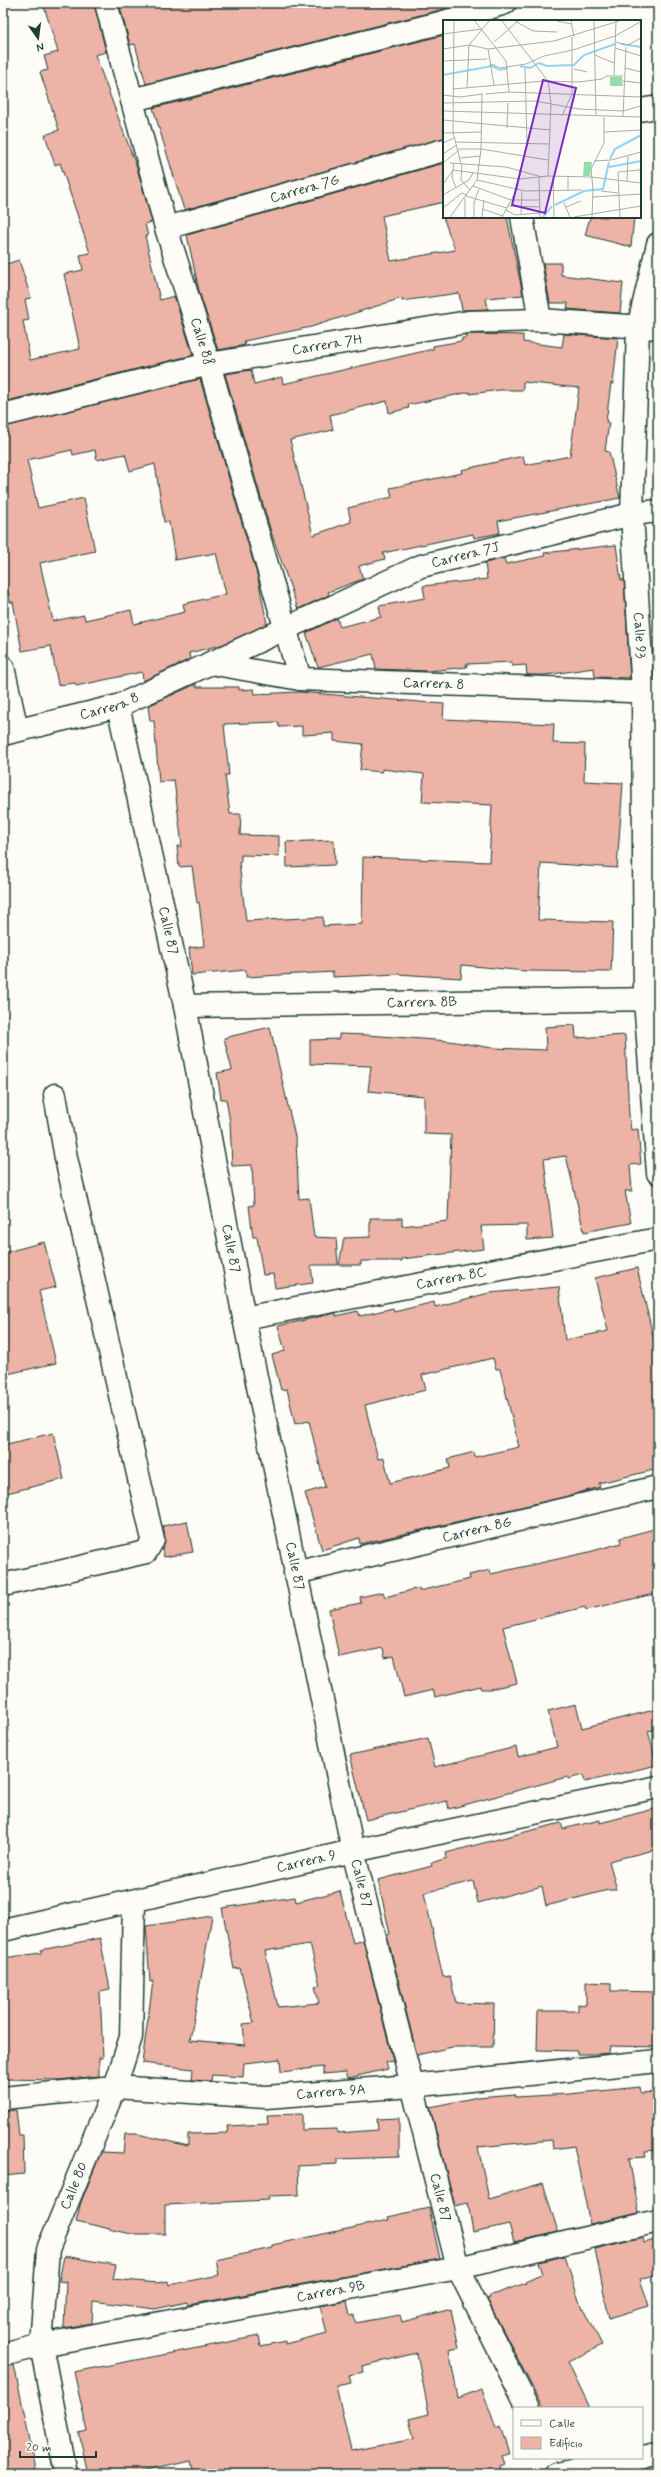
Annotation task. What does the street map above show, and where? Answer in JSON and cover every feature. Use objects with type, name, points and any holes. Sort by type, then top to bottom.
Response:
[{"type":"street","name":"Calle 88","points":[[106,3],[166,228],[209,364],[284,629],[300,679]]},
{"type":"street","points":[[460,15],[505,3]]},
{"type":"street","points":[[132,100],[443,22]]},
{"type":"street","points":[[641,110],[658,107]]},
{"type":"street","name":"Carrera 7G","points":[[166,228],[443,150]]},
{"type":"street","points":[[522,218],[540,320]]},
{"type":"street","name":"Calle 93","points":[[658,244],[648,328],[632,514],[650,692],[652,999],[658,1173]]},
{"type":"street","name":"Carrera 7H","points":[[3,415],[209,364],[468,322],[540,320],[648,328]]},
{"type":"street","name":"Carrera 7J","points":[[284,629],[421,566],[632,514],[658,511]]},
{"type":"street","name":"Carrera 8","points":[[10,732],[118,706],[284,629]]},
{"type":"street","name":"Carrera 8","points":[[210,663],[300,679],[650,692]]},
{"type":"street","points":[[3,667],[10,732]]},
{"type":"street","name":"Calle 87","points":[[118,706],[185,1006],[244,1318],[353,1851],[458,2268],[528,2407]]},
{"type":"street","name":"Carrera 8B","points":[[185,1006],[652,999]]},
{"type":"street","points":[[3,1585],[146,1552],[153,1540],[66,1158],[55,1095]]},
{"type":"street","name":"Carrera 8C","points":[[244,1318],[658,1239]]},
{"type":"street","name":"Carrera 8G","points":[[295,1573],[658,1487]]},
{"type":"street","name":"Carrera 9","points":[[3,1930],[353,1851],[658,1787]]},
{"type":"street","name":"Calle 80","points":[[66,2474],[42,2345],[48,2249],[115,2087],[131,2037],[134,1901]]},
{"type":"street","name":"Carrera 9A","points":[[3,2098],[115,2087],[266,2097],[411,2086],[658,2061]]},
{"type":"street","name":"Carrera 9B","points":[[3,2355],[42,2345],[458,2268],[658,2221]]},
{"type":"street","points":[[643,2457],[658,2452]]},
{"type":"street","points":[[558,2470],[634,2459]]},
{"type":"building","points":[[43,3],[94,3],[106,52],[95,55],[137,168],[152,222],[145,224],[148,236],[145,236],[160,300],[174,296],[193,355],[3,402],[3,265],[19,260],[31,298],[25,299],[29,320],[23,321],[30,360],[80,349],[64,274],[83,270],[80,255],[90,253],[60,163],[55,165],[45,135],[59,130],[40,72],[48,70],[44,56],[58,52]]},
{"type":"building","points":[[119,3],[444,3],[444,9],[146,84],[135,44],[130,45]]},
{"type":"building","points":[[443,35],[443,138],[184,210],[153,108]]},
{"type":"building","points":[[443,163],[443,202],[382,216],[391,261],[455,250],[443,218],[507,218],[523,295],[486,298],[488,309],[462,310],[459,293],[402,301],[402,298],[311,327],[244,341],[245,345],[218,350],[199,291],[187,235]]},
{"type":"building","points":[[590,218],[634,218],[631,247],[585,235]]},
{"type":"building","points":[[543,263],[561,263],[561,275],[623,283],[620,313],[567,309],[568,303],[550,303]]},
{"type":"building","points":[[564,334],[618,338],[613,384],[611,383],[606,422],[609,422],[605,451],[609,452],[620,498],[498,521],[500,533],[474,538],[473,534],[383,553],[385,559],[359,566],[363,579],[328,592],[329,595],[298,609],[271,532],[225,374],[251,370],[254,384],[282,377],[283,384],[433,349],[433,346],[462,341],[462,338],[466,338],[465,335],[523,335],[523,342],[562,347]],"holes":[[[523,382],[579,388],[570,456],[525,465],[523,456],[461,470],[462,473],[390,488],[392,497],[348,508],[351,522],[313,535],[290,440],[333,430],[330,415],[387,401],[389,413],[409,408],[408,405],[470,392],[470,394],[500,390],[523,390]]]},
{"type":"building","points":[[200,379],[258,578],[267,624],[221,645],[189,653],[190,659],[143,681],[142,672],[76,686],[75,683],[58,685],[51,646],[22,651],[13,602],[10,602],[3,568],[3,427]],"holes":[[[72,450],[73,455],[95,450],[97,460],[125,454],[130,471],[155,464],[164,522],[169,522],[175,560],[216,553],[226,594],[183,604],[185,612],[134,624],[131,610],[85,620],[84,615],[53,621],[40,563],[95,551],[84,498],[38,508],[27,460]]]},
{"type":"building","points":[[616,545],[621,580],[624,580],[630,678],[595,677],[594,668],[545,675],[527,675],[526,665],[512,666],[512,662],[466,664],[467,667],[429,671],[376,669],[373,654],[318,667],[306,633],[337,618],[340,627],[381,617],[379,606],[425,598],[423,586],[487,579],[485,563],[504,558],[506,564],[545,556],[544,553]]},
{"type":"building","points":[[196,684],[196,687],[239,687],[239,690],[254,689],[255,694],[299,692],[444,704],[443,719],[554,724],[553,743],[585,744],[584,781],[623,783],[617,868],[541,863],[538,920],[613,922],[611,972],[526,971],[462,965],[461,978],[397,974],[333,977],[333,972],[246,977],[246,970],[192,975],[189,948],[204,946],[199,902],[197,903],[192,866],[179,867],[177,846],[182,846],[174,780],[159,782],[154,721],[150,721],[148,706]],"holes":[[[278,722],[279,727],[302,726],[302,735],[334,733],[334,741],[363,744],[360,770],[382,772],[382,769],[424,774],[422,802],[492,805],[489,862],[363,857],[362,924],[323,926],[323,917],[246,921],[239,862],[241,862],[241,855],[279,856],[279,836],[240,835],[241,814],[230,814],[225,775],[229,775],[224,724]]]},
{"type":"building","points":[[334,840],[335,865],[287,867],[286,842]]},
{"type":"building","points":[[575,1025],[576,1038],[625,1035],[629,1115],[631,1130],[638,1129],[641,1164],[630,1165],[632,1191],[625,1191],[631,1223],[584,1232],[566,1156],[544,1159],[553,1238],[527,1240],[527,1225],[481,1226],[484,1249],[402,1259],[402,1261],[361,1261],[361,1265],[339,1265],[344,1238],[370,1237],[370,1218],[402,1218],[402,1226],[448,1221],[451,1135],[424,1134],[424,1096],[368,1091],[371,1066],[310,1064],[310,1040],[339,1039],[339,1034],[367,1035],[449,1041],[493,1048],[546,1050],[545,1027]]},
{"type":"building","points":[[270,1027],[296,1141],[299,1199],[309,1198],[314,1237],[336,1238],[338,1265],[311,1265],[313,1283],[275,1288],[273,1274],[263,1275],[257,1237],[253,1237],[249,1206],[254,1205],[252,1165],[232,1166],[230,1122],[226,1099],[221,1099],[217,1073],[232,1070],[224,1038]]},
{"type":"building","points":[[44,1242],[56,1287],[39,1291],[56,1363],[3,1375],[3,1253]]},
{"type":"building","points":[[637,1268],[658,1357],[658,1469],[599,1483],[600,1487],[564,1497],[360,1544],[359,1538],[322,1550],[305,1493],[325,1487],[309,1421],[295,1424],[287,1389],[281,1390],[272,1355],[285,1351],[278,1326],[336,1313],[336,1316],[358,1311],[360,1316],[393,1308],[394,1312],[434,1302],[435,1307],[489,1293],[559,1287],[565,1340],[608,1331],[595,1278]],"holes":[[[493,1358],[496,1369],[500,1369],[519,1447],[475,1457],[474,1452],[448,1459],[450,1468],[390,1483],[384,1458],[378,1459],[365,1405],[426,1390],[422,1375]]]},
{"type":"building","points":[[53,1433],[64,1479],[3,1494],[3,1445]]},
{"type":"building","points":[[187,1521],[193,1552],[164,1557],[162,1549],[165,1537],[163,1526]]},
{"type":"building","points":[[658,1528],[658,1593],[586,1610],[585,1607],[503,1627],[517,1683],[490,1689],[481,1689],[481,1686],[435,1697],[433,1690],[404,1697],[394,1656],[385,1658],[383,1648],[339,1657],[329,1609],[361,1603],[360,1597],[383,1592],[385,1597],[419,1588],[419,1591],[470,1579],[469,1575],[490,1570],[491,1574],[589,1552],[621,1543],[620,1538]]},
{"type":"building","points":[[576,1704],[582,1728],[658,1709],[658,1729],[648,1731],[657,1765],[585,1782],[583,1775],[568,1779],[567,1777],[449,1809],[447,1801],[366,1820],[350,1755],[428,1738],[435,1767],[516,1747],[518,1757],[557,1747],[548,1711]]},
{"type":"building","points":[[658,1808],[658,1849],[609,1861],[617,1890],[608,1890],[546,1906],[542,1886],[478,1903],[473,1881],[424,1893],[443,1977],[450,1976],[456,2003],[494,2004],[493,2047],[452,2047],[417,2055],[387,1935],[390,1934],[378,1880],[432,1866],[431,1863],[447,1858],[446,1853],[521,1833],[561,1823],[563,1829],[600,1820],[600,1823]]},
{"type":"building","points":[[340,1891],[353,1943],[363,1940],[393,2061],[386,2062],[388,2069],[348,2078],[346,2072],[323,2074],[323,2067],[281,2072],[280,2059],[244,2063],[243,2077],[212,2075],[211,2081],[192,2080],[193,2069],[142,2063],[153,1981],[150,1982],[146,1926],[212,1916],[190,2040],[245,2045],[243,2024],[254,2023],[240,1968],[234,1969],[222,1908],[295,1897],[296,1902]],"holes":[[[310,1944],[320,1985],[315,1986],[319,2003],[278,2007],[265,1951]]]},
{"type":"building","points":[[100,1938],[110,1989],[100,1991],[103,2058],[99,2058],[99,2076],[58,2080],[3,2079],[3,1958],[41,1953],[41,1950]]},
{"type":"building","points":[[586,1982],[611,1983],[611,1991],[658,1992],[658,2047],[610,2046],[609,2053],[598,2054],[577,2054],[577,2051],[537,2050],[538,2011],[578,2011],[578,2004],[586,2005]]},
{"type":"building","points":[[640,2087],[641,2093],[658,2092],[658,2150],[645,2151],[646,2157],[629,2158],[639,2213],[590,2224],[574,2146],[553,2149],[552,2140],[478,2147],[489,2199],[543,2183],[558,2232],[514,2242],[509,2224],[473,2232],[468,2203],[455,2206],[430,2107],[478,2097],[515,2094],[516,2097],[569,2094]]},
{"type":"building","points":[[16,2110],[19,2135],[23,2135],[24,2174],[3,2176],[3,2111]]},
{"type":"building","points":[[302,2114],[302,2130],[337,2129],[337,2133],[378,2130],[377,2119],[399,2118],[399,2157],[338,2159],[338,2164],[298,2166],[299,2195],[268,2196],[269,2200],[165,2205],[165,2234],[131,2234],[76,2221],[81,2202],[101,2152],[123,2153],[125,2134],[138,2134],[188,2146],[188,2134],[228,2133],[227,2126],[268,2124],[267,2115]]},
{"type":"building","points":[[429,2208],[440,2259],[188,2305],[187,2302],[155,2309],[93,2301],[92,2323],[64,2328],[66,2282],[59,2281],[64,2256],[116,2265],[113,2279],[157,2283],[168,2281],[169,2285],[219,2275],[216,2260],[272,2248],[272,2245],[389,2220],[388,2217]]},
{"type":"building","points":[[643,2237],[644,2243],[658,2239],[658,2274],[640,2279],[649,2306],[609,2318],[595,2249]]},
{"type":"building","points":[[565,2256],[582,2310],[584,2309],[602,2345],[568,2362],[590,2407],[542,2407],[487,2299],[490,2298],[489,2296],[526,2283],[525,2282],[543,2274],[539,2262]]},
{"type":"building","points":[[347,2301],[350,2316],[354,2315],[355,2323],[400,2315],[402,2322],[451,2309],[459,2348],[449,2350],[458,2398],[482,2389],[496,2428],[500,2426],[509,2454],[502,2456],[505,2464],[500,2466],[502,2474],[194,2474],[191,2461],[131,2474],[88,2474],[79,2433],[87,2431],[74,2372],[259,2336],[261,2346],[285,2341],[285,2344],[327,2333],[320,2306]],"holes":[[[417,2353],[429,2414],[409,2419],[414,2439],[351,2451],[336,2386],[351,2383],[349,2375],[363,2372],[362,2366]]]},
{"type":"building","points":[[14,2365],[37,2474],[3,2474],[3,2367]]}]
